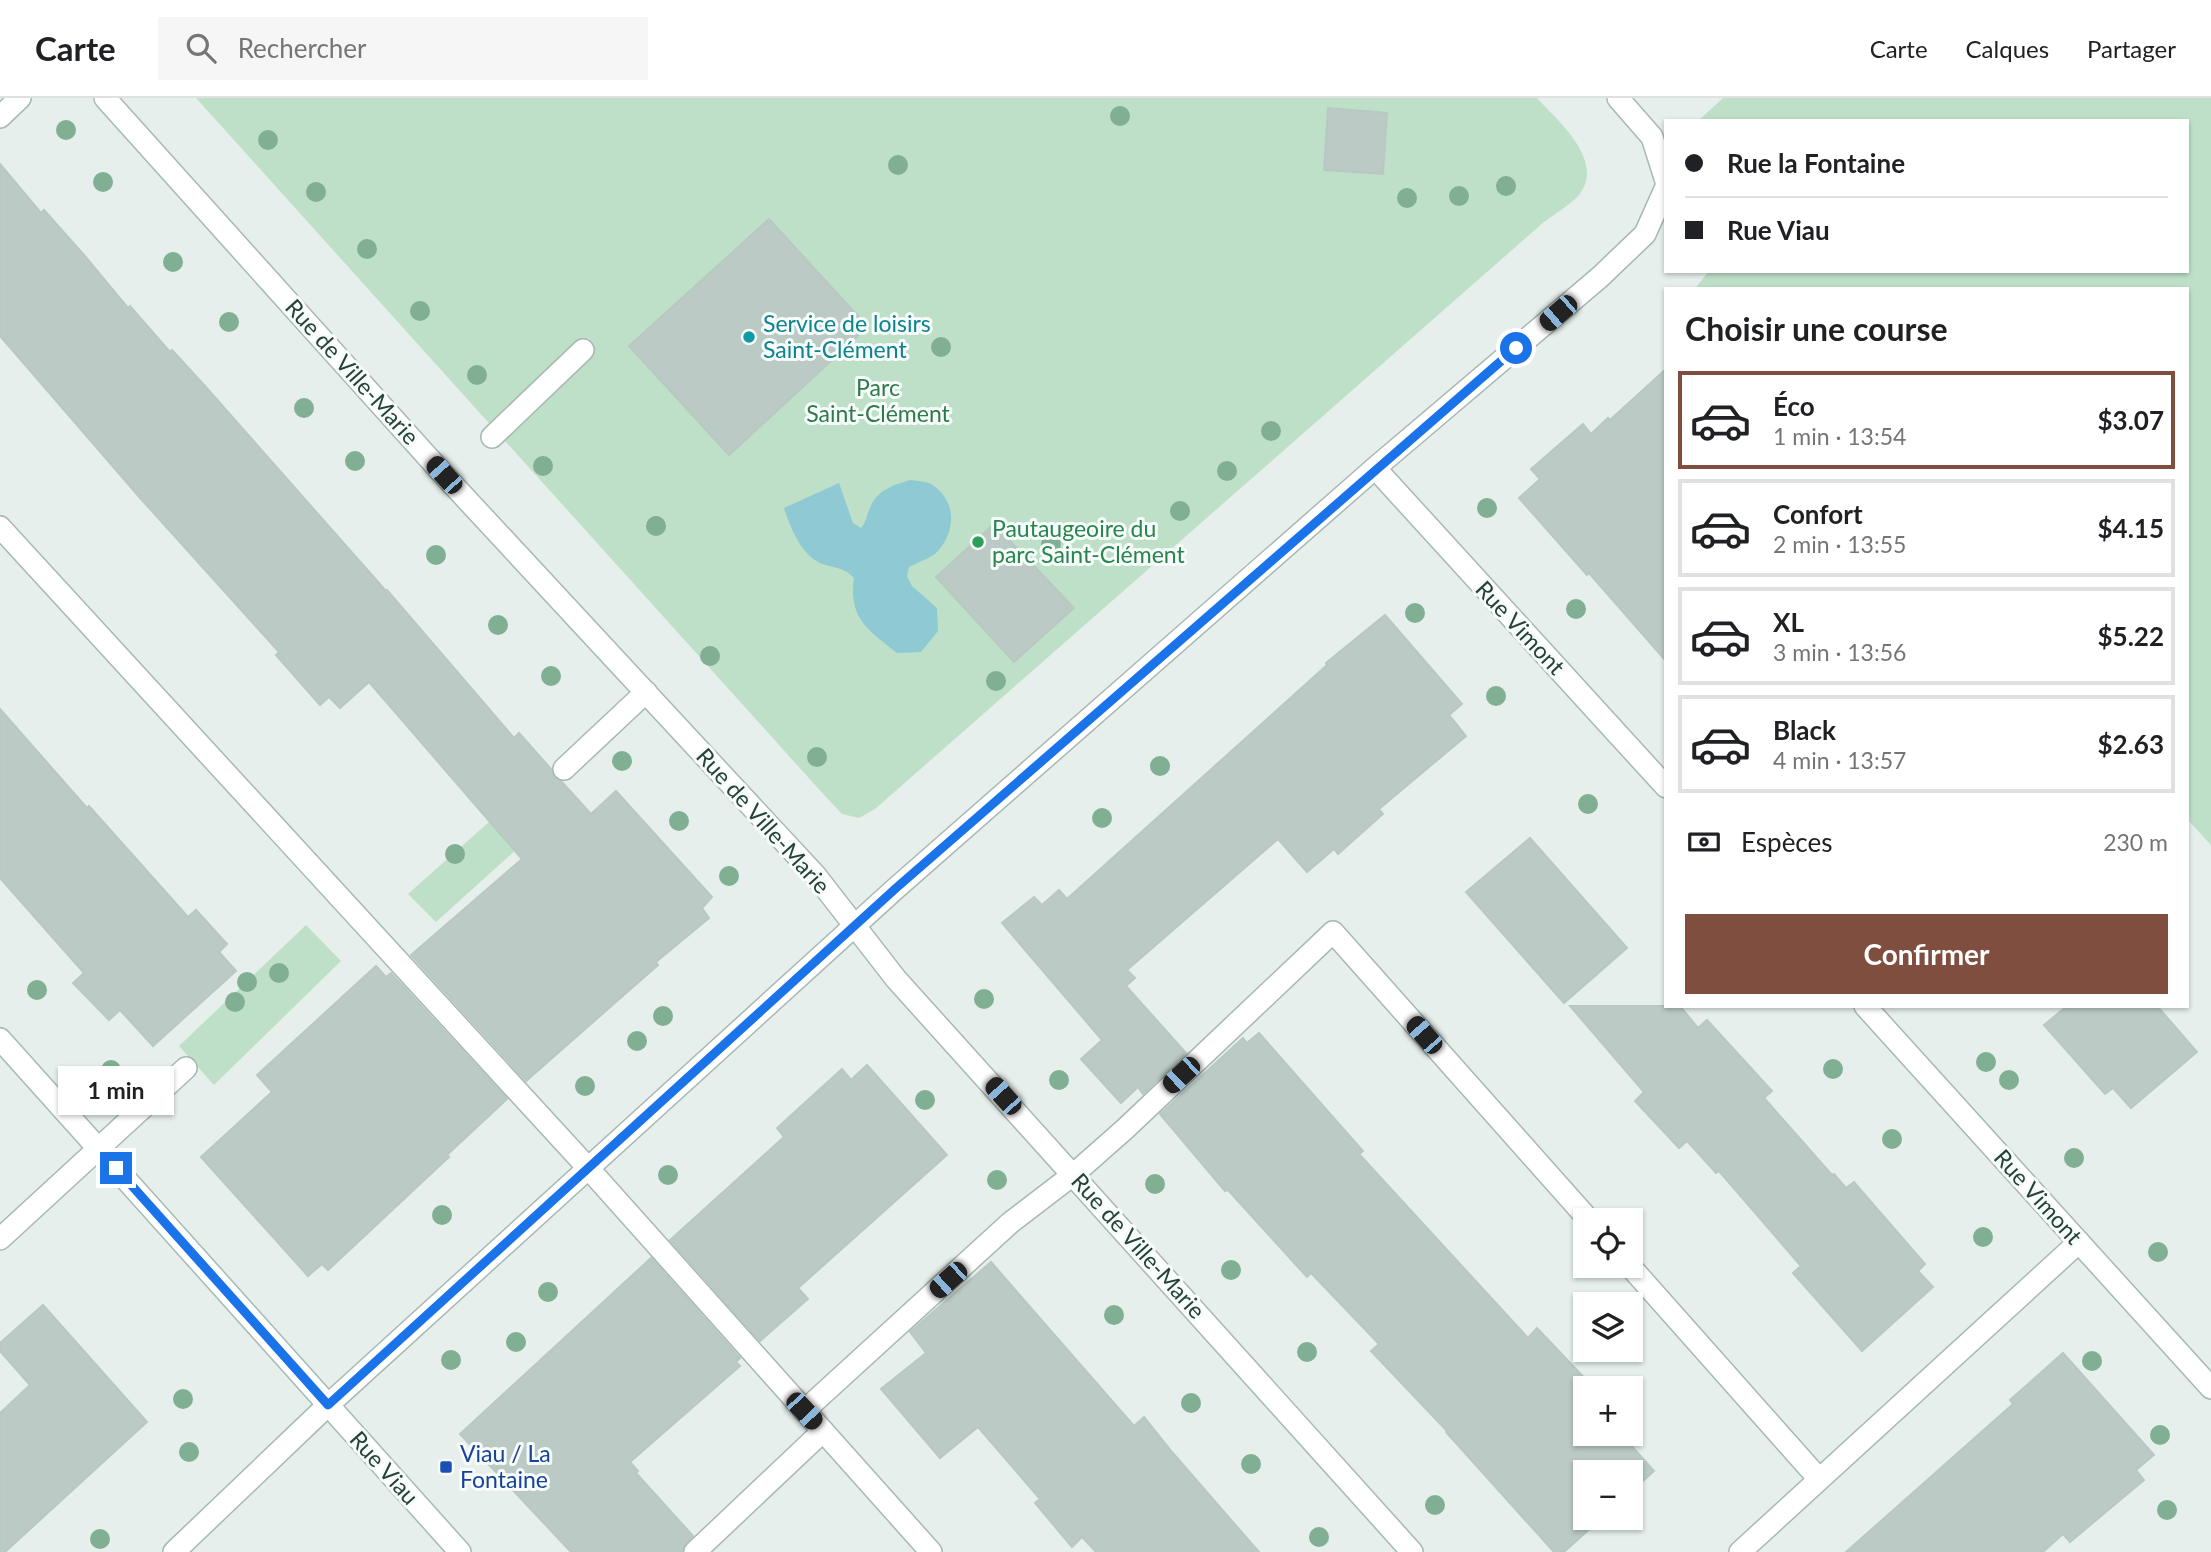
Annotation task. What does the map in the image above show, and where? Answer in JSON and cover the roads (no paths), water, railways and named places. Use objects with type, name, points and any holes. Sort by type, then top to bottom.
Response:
[{"type":"street","points":[[0,117],[20,98]]},
{"type":"street","name":"Rue de Ville-Marie","points":[[105,98],[444,475],[816,876],[897,979],[1412,1552]]},
{"type":"street","points":[[1618,98],[1652,136],[1664,175]]},
{"type":"street","points":[[174,1552],[328,1405],[855,926],[1375,468],[1600,277],[1645,234],[1664,191]]},
{"type":"street","points":[[492,436],[583,350]]},
{"type":"street","name":"Rue Vimont","points":[[1375,468],[1664,785]]},
{"type":"street","points":[[0,527],[589,1169],[931,1552]]},
{"type":"street","points":[[564,769],[646,692]]},
{"type":"street","points":[[804,1411],[1010,1223],[1073,1174],[1333,932],[1578,1208]]},
{"type":"street","name":"Rue Vimont","points":[[1867,1008],[2211,1388]]},
{"type":"street","name":"Rue Viau","points":[[0,1039],[460,1552]]},
{"type":"street","points":[[0,1239],[186,1068]]},
{"type":"street","points":[[1740,1552],[2079,1242]]},
{"type":"street","points":[[1641,1278],[1819,1479]]},
{"type":"street","points":[[695,1552],[823,1431]]},
{"type":"water","points":[[910,480],[929,483],[939,491],[949,506],[951,524],[938,551],[909,567],[907,576],[912,586],[937,608],[938,631],[921,652],[897,653],[862,622],[854,603],[854,578],[842,570],[820,563],[807,553],[793,531],[784,508],[839,483],[853,523],[861,528],[873,502],[881,493]]},
{"type":"place","name":"Service de loisirs Saint-Clément","points":[[749,337]]},
{"type":"place","name":"Pautaugeoire du parc Saint-Clément","points":[[978,542]]},
{"type":"place","name":"Viau / La Fontaine","points":[[446,1467]]},
{"type":"park label","name":"Parc Saint-Clément","points":[[878,401]]}]
